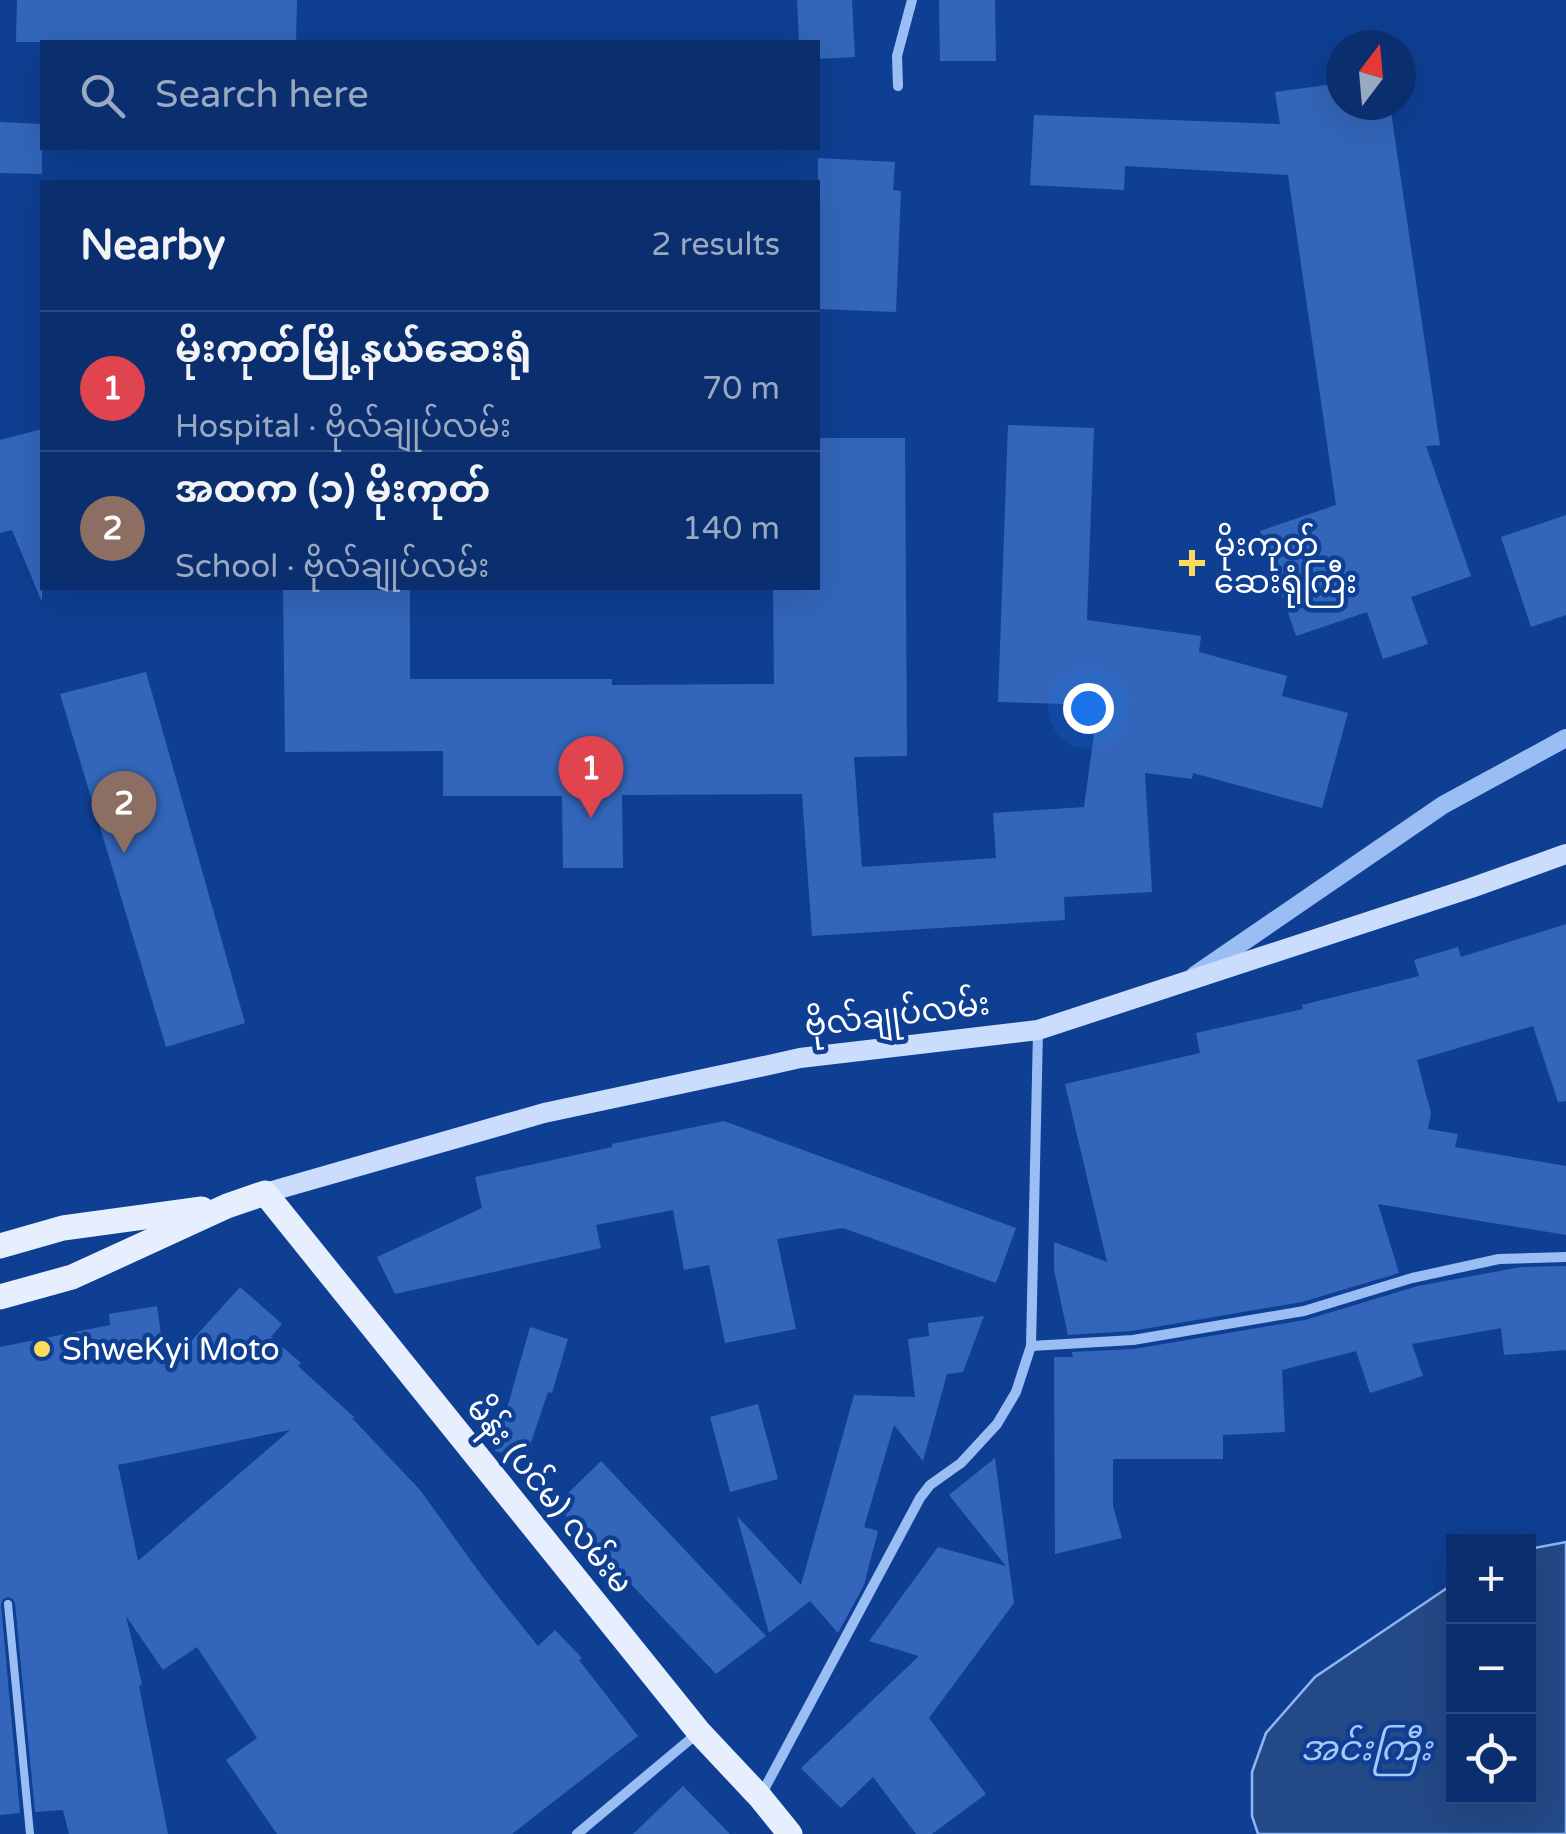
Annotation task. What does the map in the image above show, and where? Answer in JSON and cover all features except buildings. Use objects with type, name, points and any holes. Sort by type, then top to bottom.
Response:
[{"type":"main road","name":"ဗိုလ်‌ချုပ်‌လမ်း","points":[[227,1206],[544,1113],[800,1058],[1038,1030],[1566,854]]},
{"type":"main road","name":"မိန်း (ပင်မ) လမ်းမ","points":[[265,1192],[699,1732],[790,1834]]},
{"type":"main road","points":[[0,1246],[63,1228],[227,1206]]},
{"type":"main road","points":[[0,1297],[72,1277],[227,1206]]},
{"type":"street","points":[[898,86],[897,56],[912,0]]},
{"type":"street","points":[[1190,978],[1443,805],[1566,738]]},
{"type":"street","points":[[760,1798],[920,1498],[930,1485],[961,1463],[997,1424],[1016,1392],[1031,1346],[1038,1030]]},
{"type":"street","points":[[1031,1346],[1133,1340],[1304,1311],[1412,1278],[1499,1260],[1566,1258]]},
{"type":"street","points":[[577,1834],[699,1732]]},
{"type":"lane","points":[[8,1604],[30,1834]]},
{"type":"water","name":"အင်းကြီး","points":[[1566,1542],[1566,1834],[1258,1834],[1252,1816],[1252,1772],[1266,1733],[1315,1677],[1446,1589],[1446,1804],[1536,1804],[1536,1548]]},
{"type":"place","name":"မိုးကုတ်‌ ‌ဆေးရုံကြီး","points":[[1192,563]]},
{"type":"place","name":"မိုးကုတ်မြို့နယ်ဆေးရုံ","points":[[591,818]]},
{"type":"place","name":"အထက (၁) မိုးကုတ်","points":[[124,853]]},
{"type":"place","name":"ShweKyi Moto","points":[[42,1349]]}]
